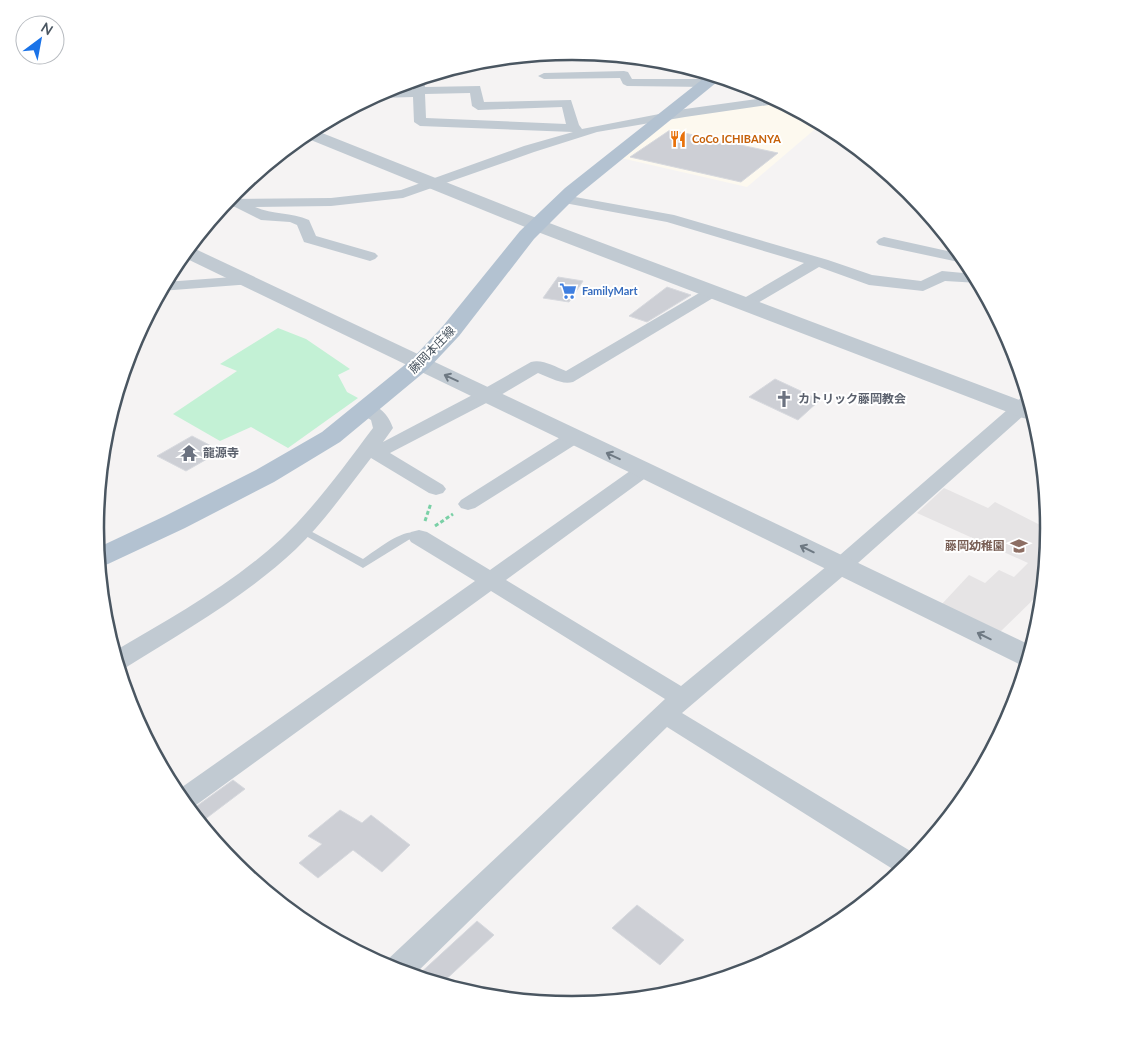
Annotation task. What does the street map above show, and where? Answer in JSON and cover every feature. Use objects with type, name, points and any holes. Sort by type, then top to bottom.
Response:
[{"type":"main road","name":"藤岡本庄線","points":[[105,555],[175,522],[265,476],[330,437],[366,410],[420,364],[452,331],[536,225],[564,199],[709,81]]},
{"type":"street","points":[[544,76],[624,74],[627,82],[704,79]]},
{"type":"street","points":[[573,128],[568,103],[478,106],[476,90],[419,87],[420,122],[595,129]]},
{"type":"street","points":[[236,202],[331,202],[403,194],[529,149],[595,129],[765,102]]},
{"type":"street","points":[[316,136],[536,225],[1024,407]]},
{"type":"street","points":[[564,199],[669,218],[817,262],[869,280],[923,286],[942,276],[965,275]]},
{"type":"street","points":[[234,204],[266,217],[293,218],[304,223],[309,239],[370,256]]},
{"type":"street","points":[[884,242],[953,257]]},
{"type":"street","points":[[192,254],[644,470],[1022,654]]},
{"type":"street","points":[[745,304],[817,262]]},
{"type":"street","points":[[171,286],[246,281]]},
{"type":"street","points":[[371,452],[487,395],[537,366],[567,378],[712,292]]},
{"type":"street","points":[[122,658],[248,579],[277,555],[371,452],[384,428],[380,417],[366,410]]},
{"type":"street","points":[[404,964],[673,706],[1025,410]]},
{"type":"street","points":[[468,504],[574,437]]},
{"type":"street","points":[[371,452],[436,489]]},
{"type":"street","points":[[188,797],[291,725],[644,470]]},
{"type":"street","points":[[419,536],[491,580],[798,795],[901,860]]},
{"type":"lane","points":[[301,530],[363,564],[408,534],[419,536]]},
{"type":"path","points":[[419,536],[436,489]]},
{"type":"path","points":[[419,536],[468,504]]},
{"type":"shaded area","points":[[768,104],[815,129],[747,187],[621,158],[675,117]]},
{"type":"shaded area","name":"藤岡幼稚園","points":[[944,488],[988,508],[995,502],[1040,525],[1034,599],[1000,632],[941,605],[969,575],[985,583],[999,570],[1014,577],[1028,563],[917,513]]},
{"type":"green space","points":[[278,328],[306,339],[350,369],[338,375],[347,392],[358,398],[288,448],[251,427],[220,441],[173,414],[237,371],[220,364]]},
{"type":"building","points":[[670,130],[778,153],[741,182],[630,157]]},
{"type":"building","points":[[558,277],[583,281],[569,302],[543,298]]},
{"type":"building","points":[[667,287],[691,295],[647,322],[629,316]]},
{"type":"building","name":"カトリック藤岡教会","points":[[775,379],[820,400],[798,420],[749,397]]},
{"type":"building","name":"龍源寺","points":[[192,436],[221,451],[186,471],[157,456]]},
{"type":"building","points":[[233,780],[245,789],[205,819],[196,807]]},
{"type":"building","points":[[340,810],[362,823],[371,815],[410,845],[382,872],[353,850],[318,878],[299,863],[322,844],[308,836]]},
{"type":"building","points":[[637,905],[684,940],[660,965],[612,928]]},
{"type":"building","points":[[477,921],[494,935],[447,979],[422,971]]},
{"type":"place","name":"CoCo ICHIBANYA","points":[[678,139]]},
{"type":"place","name":"FamilyMart","points":[[568,291]]},
{"type":"place","name":"カトリック藤岡教会","points":[[784,399]]},
{"type":"place","name":"龍源寺","points":[[189,453]]},
{"type":"place","name":"藤岡幼稚園","points":[[1019,546]]}]
